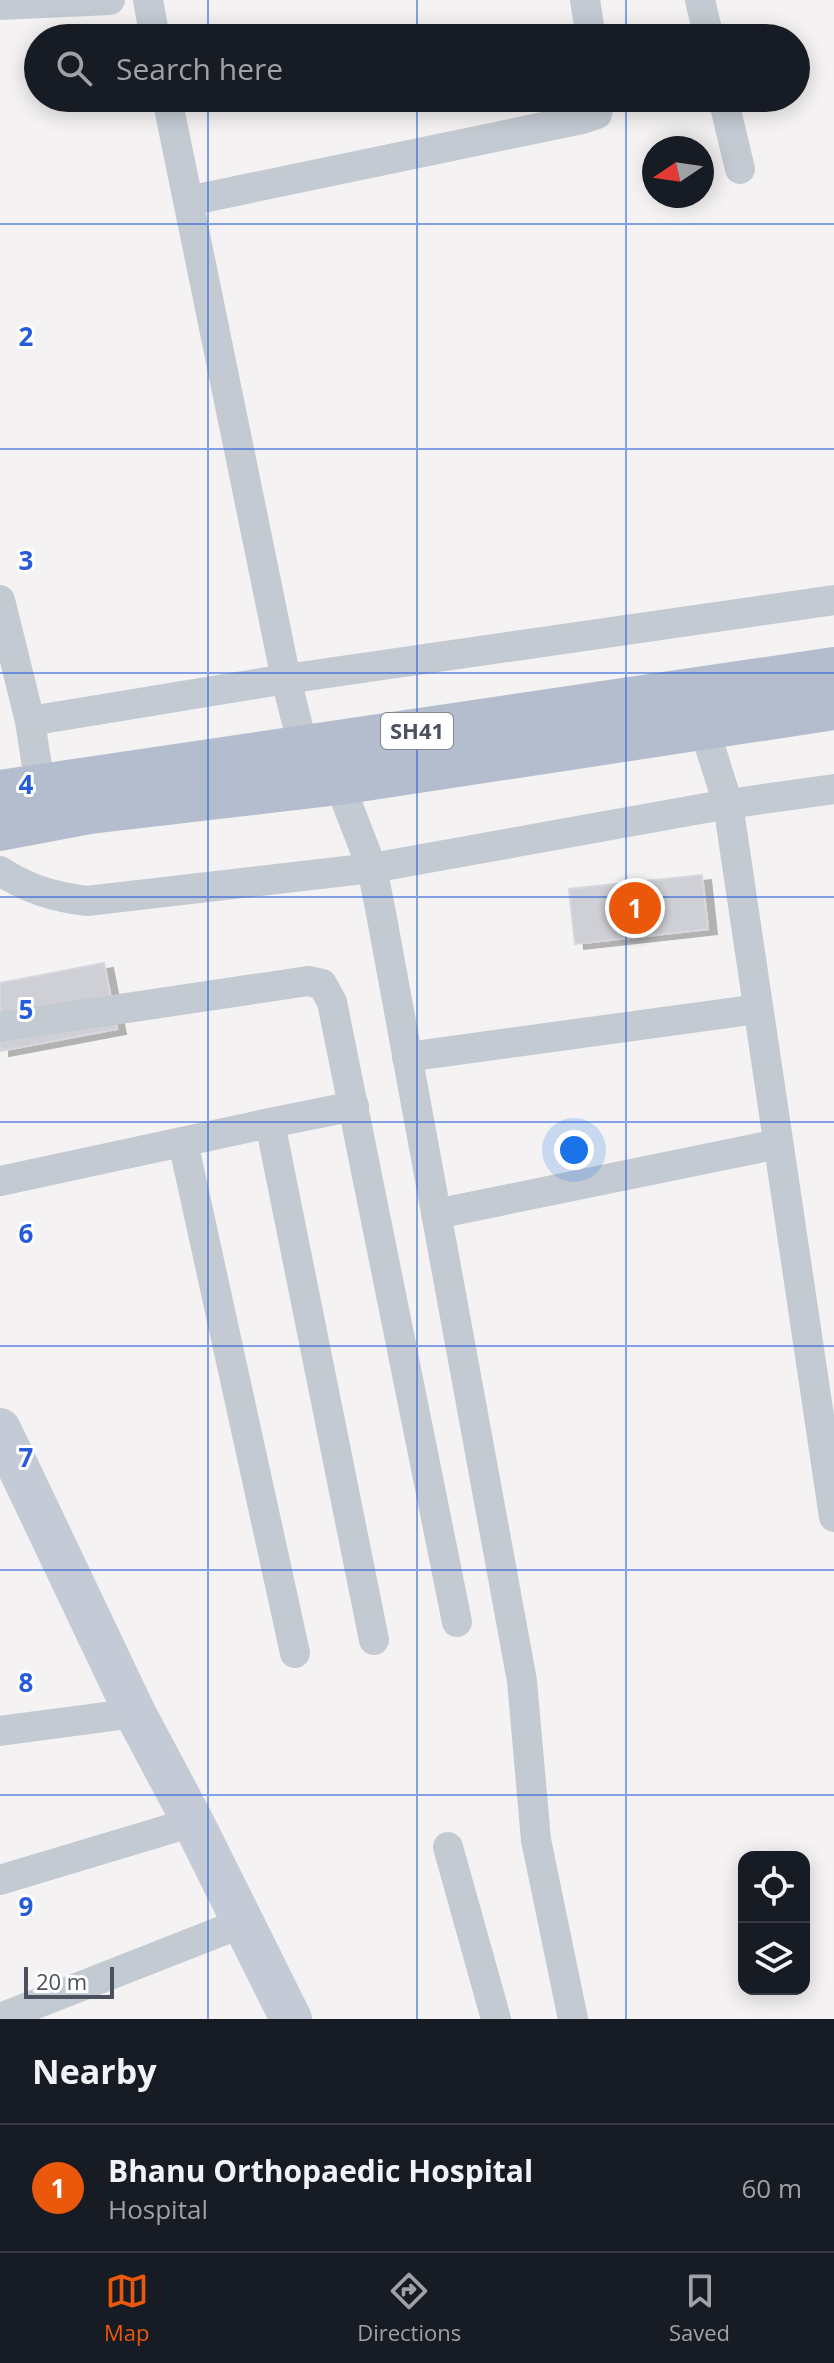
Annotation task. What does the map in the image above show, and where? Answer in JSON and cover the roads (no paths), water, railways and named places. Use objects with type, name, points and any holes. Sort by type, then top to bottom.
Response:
[{"type":"main road","name":"SH41","points":[[20,789],[834,669]]},
{"type":"main road","name":"SH41","points":[[0,829],[90,812],[339,783],[834,708]]},
{"type":"street","points":[[0,5],[110,0]]},
{"type":"street","points":[[148,0],[152,24]]},
{"type":"street","points":[[585,0],[589,24]]},
{"type":"street","points":[[700,0],[706,24]]},
{"type":"street","points":[[170,112],[286,679],[303,747]]},
{"type":"street","points":[[188,201],[582,119],[597,112]]},
{"type":"street","points":[[726,112],[740,169]]},
{"type":"street","points":[[0,600],[30,721],[20,789]]},
{"type":"street","points":[[30,721],[286,679],[834,600]]},
{"type":"street","points":[[704,728],[728,804],[834,1517]]},
{"type":"street","points":[[339,783],[372,868],[522,1681],[536,1840],[573,2019]]},
{"type":"street","points":[[0,871],[52,896],[87,901],[372,868],[728,804],[834,789]]},
{"type":"street","points":[[0,1027],[308,981],[322,984],[332,1002],[457,1622]]},
{"type":"street","points":[[407,1057],[758,1009]]},
{"type":"street","points":[[0,1181],[354,1106]]},
{"type":"street","points":[[270,1123],[374,1640]]},
{"type":"street","points":[[183,1142],[295,1653]]},
{"type":"street","points":[[436,1214],[778,1144]]},
{"type":"street","points":[[0,1429],[13,1484],[193,1822],[291,2019]]},
{"type":"street","points":[[0,1731],[135,1713]]},
{"type":"street","points":[[0,1880],[193,1822]]},
{"type":"street","points":[[448,1847],[496,2019]]},
{"type":"street","points":[[0,2018],[242,1923]]},
{"type":"place","name":"Bhanu Orthopaedic Hospital","points":[[635,908]]}]
